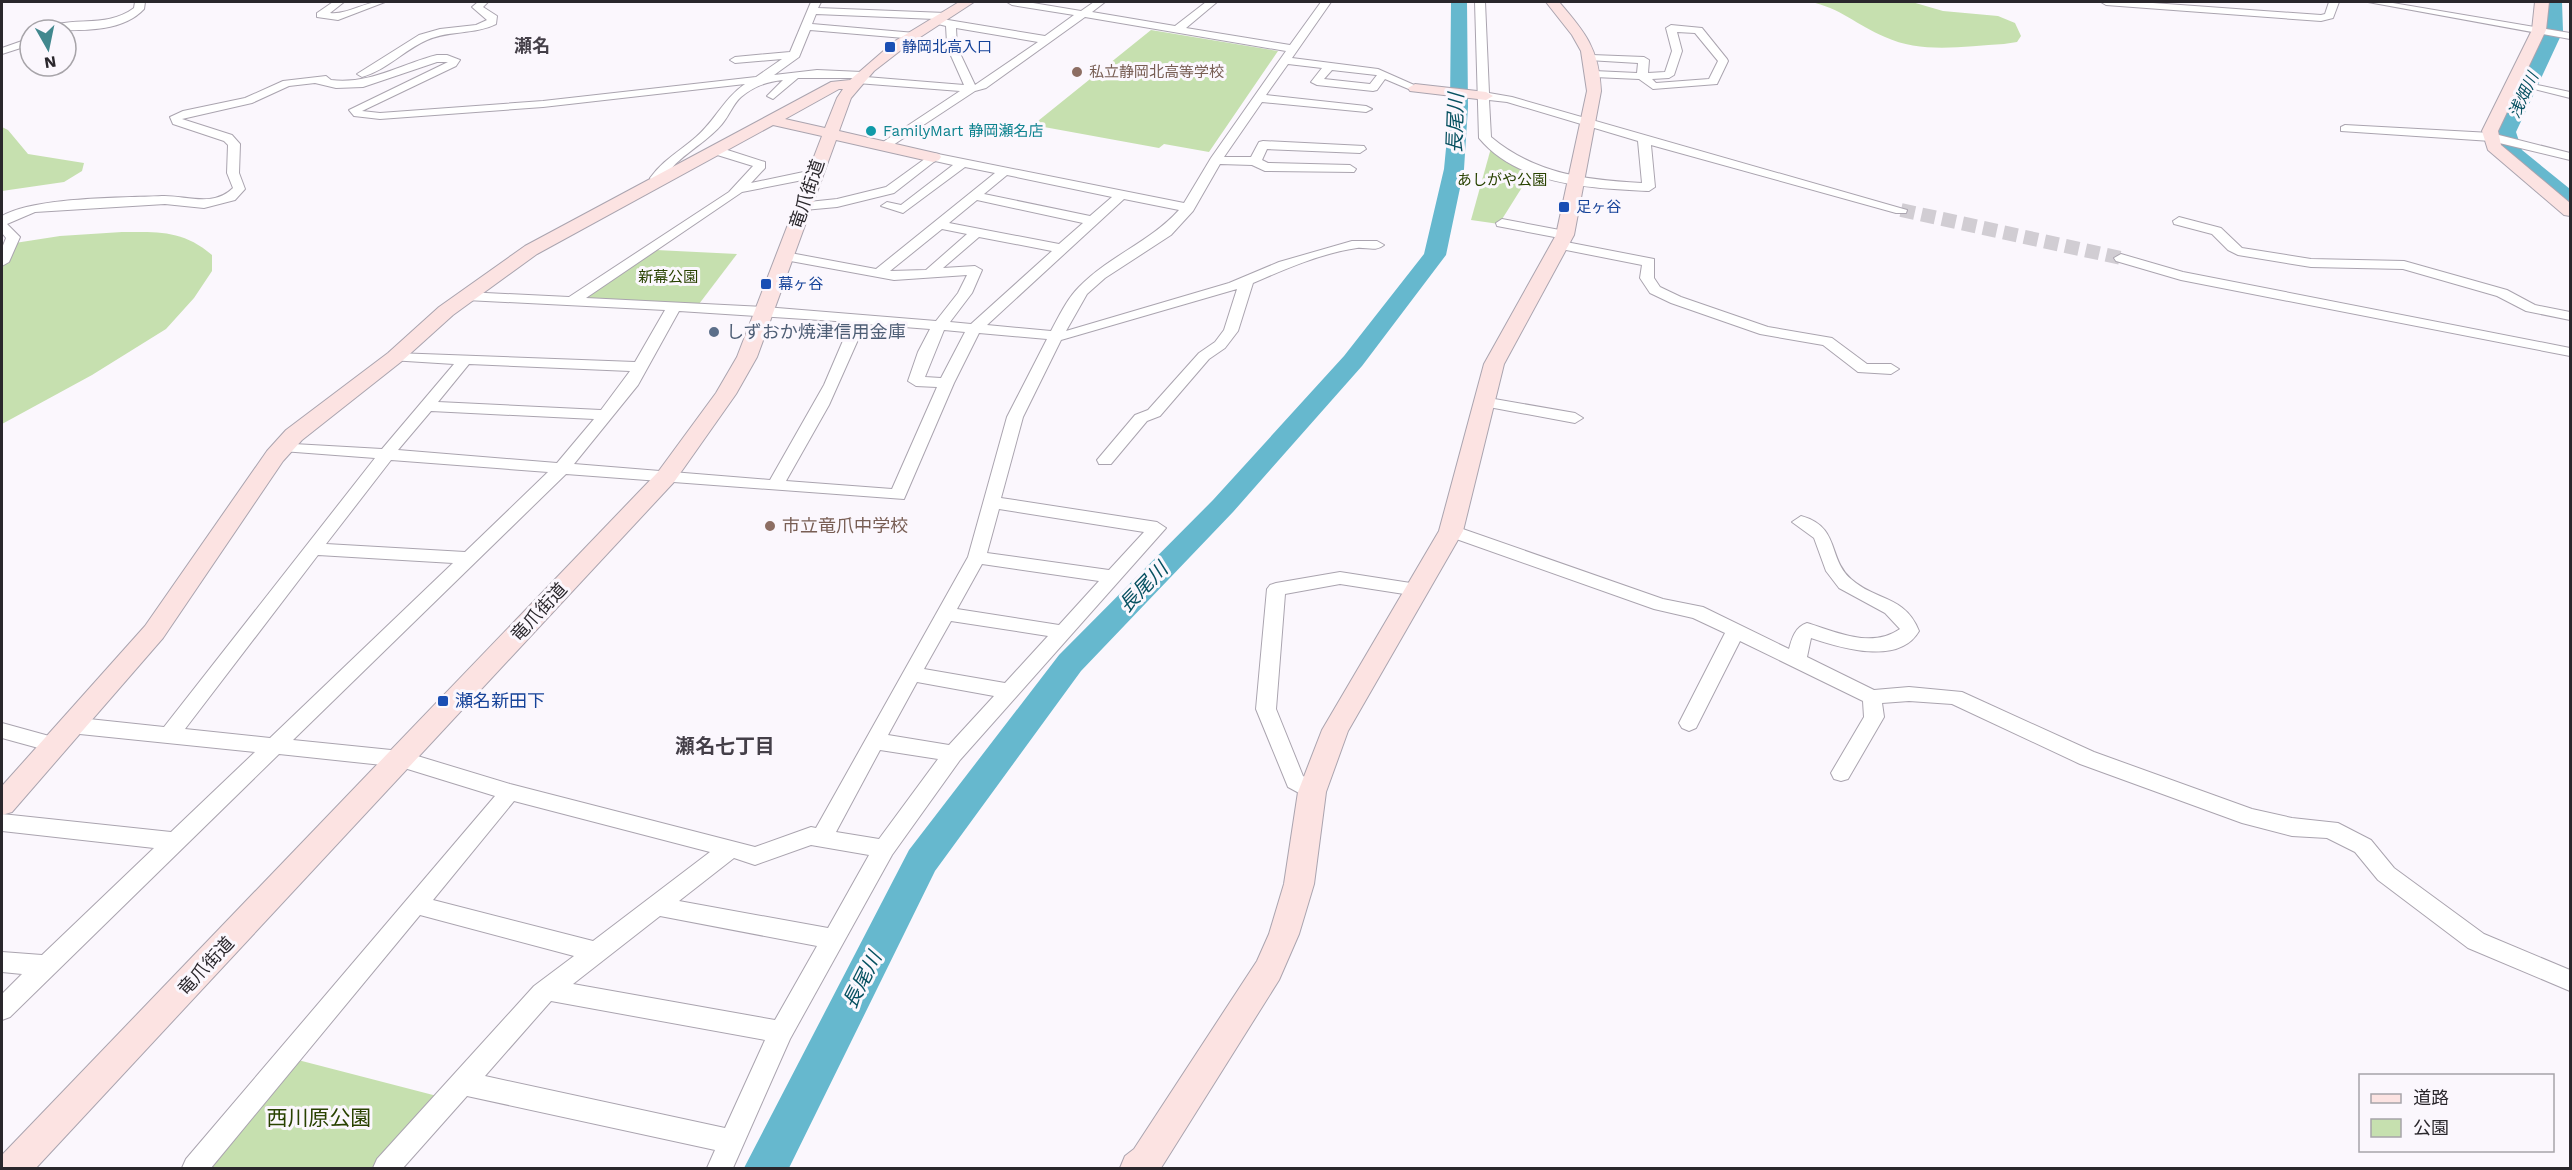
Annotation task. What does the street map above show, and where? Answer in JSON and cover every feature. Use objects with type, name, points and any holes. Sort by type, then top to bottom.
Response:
[{"type":"street","points":[[78,25],[122,21],[139,9],[140,2]]},
{"type":"street","points":[[339,2],[321,15],[338,17],[380,2]]},
{"type":"street","points":[[2,222],[16,213],[34,208],[165,200],[204,204],[231,197],[239,189],[233,173],[234,144],[228,138],[177,122],[176,117],[248,101],[287,82],[363,74],[378,69],[411,44],[431,34],[487,25],[493,18],[477,7],[483,2]]},
{"type":"street","name":"竜爪街道","points":[[14,1168],[666,477],[726,394],[747,357],[786,256],[813,174],[830,132],[857,79],[884,54],[945,20],[967,2]]},
{"type":"street","points":[[1012,2],[1177,30],[1329,66],[1383,74],[1415,88],[1508,99],[1901,210]]},
{"type":"street","points":[[887,145],[971,89],[982,86],[1100,2]]},
{"type":"street","points":[[1177,30],[1212,2]]},
{"type":"street","points":[[821,838],[977,557],[1015,417],[1056,336],[1082,291],[1100,275],[1166,232],[1188,208],[1216,160],[1326,2]]},
{"type":"street","points":[[1480,2],[1485,138],[1497,150],[1557,179],[1577,183],[1649,187],[1644,139]]},
{"type":"street","points":[[1137,1168],[1146,1161],[1268,970],[1287,927],[1299,884],[1312,792],[1335,730],[1451,531],[1494,364],[1563,240],[1577,183],[1594,91],[1594,74],[1588,47],[1552,2]]},
{"type":"street","points":[[2106,2],[2321,18],[2329,15],[2334,2]]},
{"type":"street","points":[[2373,2],[2571,36]]},
{"type":"street","points":[[2542,2],[2539,30],[2490,131],[2494,147],[2571,211]]},
{"type":"street","points":[[657,183],[656,178],[671,160],[699,141],[719,121],[735,96],[795,55],[814,6],[877,7],[1047,40]]},
{"type":"street","points":[[945,20],[952,47],[971,89]]},
{"type":"street","points":[[1594,74],[1669,75],[1677,51],[1669,23],[1698,30],[1723,61],[1713,82],[1653,87],[1642,76]]},
{"type":"street","points":[[807,27],[911,38],[952,47]]},
{"type":"street","points":[[2,51],[18,46]]},
{"type":"street","points":[[700,85],[732,63],[795,55]]},
{"type":"street","points":[[315,80],[334,86],[356,84],[388,77],[430,61],[451,58],[455,60],[452,64],[356,110],[358,114],[365,116],[543,104],[817,73],[857,79],[971,89]]},
{"type":"street","points":[[1592,58],[1644,60],[1642,76]]},
{"type":"street","points":[[1329,66],[1317,82],[1373,88],[1383,74]]},
{"type":"street","points":[[773,96],[794,76]]},
{"type":"street","points":[[5,795],[160,624],[282,446],[396,357],[466,296],[531,250],[836,86],[857,79]]},
{"type":"street","points":[[2514,81],[2571,95]]},
{"type":"street","points":[[1259,98],[1366,109]]},
{"type":"street","points":[[774,121],[933,157],[1188,208]]},
{"type":"street","points":[[2345,129],[2491,137],[2571,157]]},
{"type":"street","points":[[1216,160],[1255,160],[1264,167],[1350,172],[1354,148],[1263,145],[1255,160]]},
{"type":"street","points":[[572,301],[741,189],[762,165],[718,151]]},
{"type":"street","points":[[804,206],[837,203],[890,190],[933,157]]},
{"type":"street","points":[[887,206],[903,209],[963,163]]},
{"type":"street","points":[[879,274],[1005,171]]},
{"type":"street","points":[[741,189],[813,174]]},
{"type":"street","points":[[282,446],[898,495],[946,383],[974,329],[1121,195]]},
{"type":"street","points":[[975,196],[1093,221]]},
{"type":"street","points":[[2179,221],[2216,232],[2224,237],[2229,246],[2238,251],[2312,263],[2404,266],[2502,293],[2531,308],[2571,316]]},
{"type":"street","points":[[1502,223],[1649,262],[1647,278],[1655,290],[1676,300],[1765,331],[1827,341],[1863,369],[1891,369]]},
{"type":"street","points":[[940,225],[1062,249]]},
{"type":"street","points":[[2,226],[13,237],[2,262]]},
{"type":"street","points":[[931,272],[977,232]]},
{"type":"street","points":[[466,296],[765,311],[1056,336],[1075,333],[1247,280],[1284,265],[1357,244],[1377,245]]},
{"type":"street","points":[[786,256],[894,276],[975,270],[970,290],[939,326],[924,353],[916,381],[946,383]]},
{"type":"street","points":[[2121,258],[2181,276],[2571,352]]},
{"type":"street","points":[[1105,460],[1141,418],[1154,413],[1204,356],[1221,345],[1232,331],[1247,280]]},
{"type":"street","points":[[2,1009],[271,746],[561,469],[607,415],[641,367],[674,307]]},
{"type":"street","points":[[775,485],[822,408],[842,368],[859,320]]},
{"type":"street","points":[[396,357],[641,367]]},
{"type":"street","points":[[169,735],[386,455],[465,360]]},
{"type":"street","points":[[1483,402],[1575,418]]},
{"type":"street","points":[[426,406],[607,415]]},
{"type":"street","points":[[720,1168],[781,1032],[884,849],[953,754],[1157,528],[991,502]]},
{"type":"street","points":[[1796,662],[1801,638],[1807,630],[1846,644],[1869,646],[1901,640],[1910,631],[1908,621],[1897,612],[1845,584],[1831,567],[1823,540],[1818,532],[1801,522]]},
{"type":"street","points":[[1451,531],[1660,605],[1696,612],[1736,629],[1796,662],[1872,697],[1909,694],[1955,697],[2087,758],[2250,818],[2292,827],[2330,828],[2363,846],[2386,874],[2476,941],[2571,981]]},
{"type":"street","points":[[313,549],[468,558]]},
{"type":"street","points":[[977,557],[1113,577]]},
{"type":"street","points":[[1312,792],[1295,781],[1266,709],[1276,589],[1340,578],[1417,590]]},
{"type":"street","points":[[945,614],[1063,632]]},
{"type":"street","points":[[1689,723],[1736,629]]},
{"type":"street","points":[[912,674],[1010,691]]},
{"type":"street","points":[[1841,773],[1874,717],[1872,697]]},
{"type":"street","points":[[70,724],[401,759],[510,792],[755,856],[811,836],[884,849]]},
{"type":"street","points":[[2,731],[53,744]]},
{"type":"street","points":[[875,741],[953,754]]},
{"type":"street","points":[[195,1168],[510,792]]},
{"type":"street","points":[[2,822],[172,842]]},
{"type":"street","points":[[386,1168],[547,990],[731,848]]},
{"type":"street","points":[[414,904],[597,952]]},
{"type":"street","points":[[657,906],[834,939]]},
{"type":"street","points":[[2,962],[46,966]]},
{"type":"street","points":[[547,990],[781,1032]]},
{"type":"street","points":[[463,1083],[733,1142]]},
{"type":"green space","points":[[1810,2],[1912,2],[1943,11],[1998,16],[2015,23],[2021,36],[2017,42],[2004,44],[1943,48],[1914,46],[1875,33],[1839,12]]},
{"type":"green space","points":[[1151,30],[1278,51],[1209,152],[1164,144],[1159,148],[1033,125]]},
{"type":"green space","points":[[2,127],[8,130],[28,154],[84,163],[82,171],[64,182],[2,191]]},
{"type":"green space","name":"あしがや公園","points":[[1491,148],[1533,170],[1499,224],[1471,220]]},
{"type":"green space","points":[[122,232],[170,234],[191,241],[212,255],[212,271],[194,298],[166,329],[92,375],[2,424],[2,245],[60,236]]},
{"type":"green space","name":"新幕公園","points":[[656,250],[737,254],[699,304],[584,299]]},
{"type":"green space","name":"西川原公園","points":[[298,1060],[437,1096],[373,1168],[209,1168]]},
{"type":"waterway","name":"長尾川","points":[[766,1168],[922,861],[1070,663],[1223,506],[1353,361],[1435,255],[1454,169],[1459,107],[1459,2]]},
{"type":"waterway","name":"浅畑川","points":[[2554,2],[2554,31],[2506,132],[2508,144],[2514,154],[2570,199]]},
{"type":"tunnel","points":[[1901,210],[2121,258]]},
{"type":"place","name":"静岡北高入口","points":[[890,47]]},
{"type":"place","name":"私立静岡北高等学校","points":[[1077,72]]},
{"type":"place","name":"FamilyMart 静岡瀬名店","points":[[871,131]]},
{"type":"place","name":"足ヶ谷","points":[[1564,207]]},
{"type":"place","name":"幕ヶ谷","points":[[766,284]]},
{"type":"place","name":"しずおか焼津信用金庫","points":[[714,332]]},
{"type":"place","name":"市立竜爪中学校","points":[[770,526]]},
{"type":"place","name":"瀬名新田下","points":[[443,701]]},
{"type":"district","name":"瀬名","points":[[532,46]]},
{"type":"district","name":"瀬名七丁目","points":[[725,746]]}]
